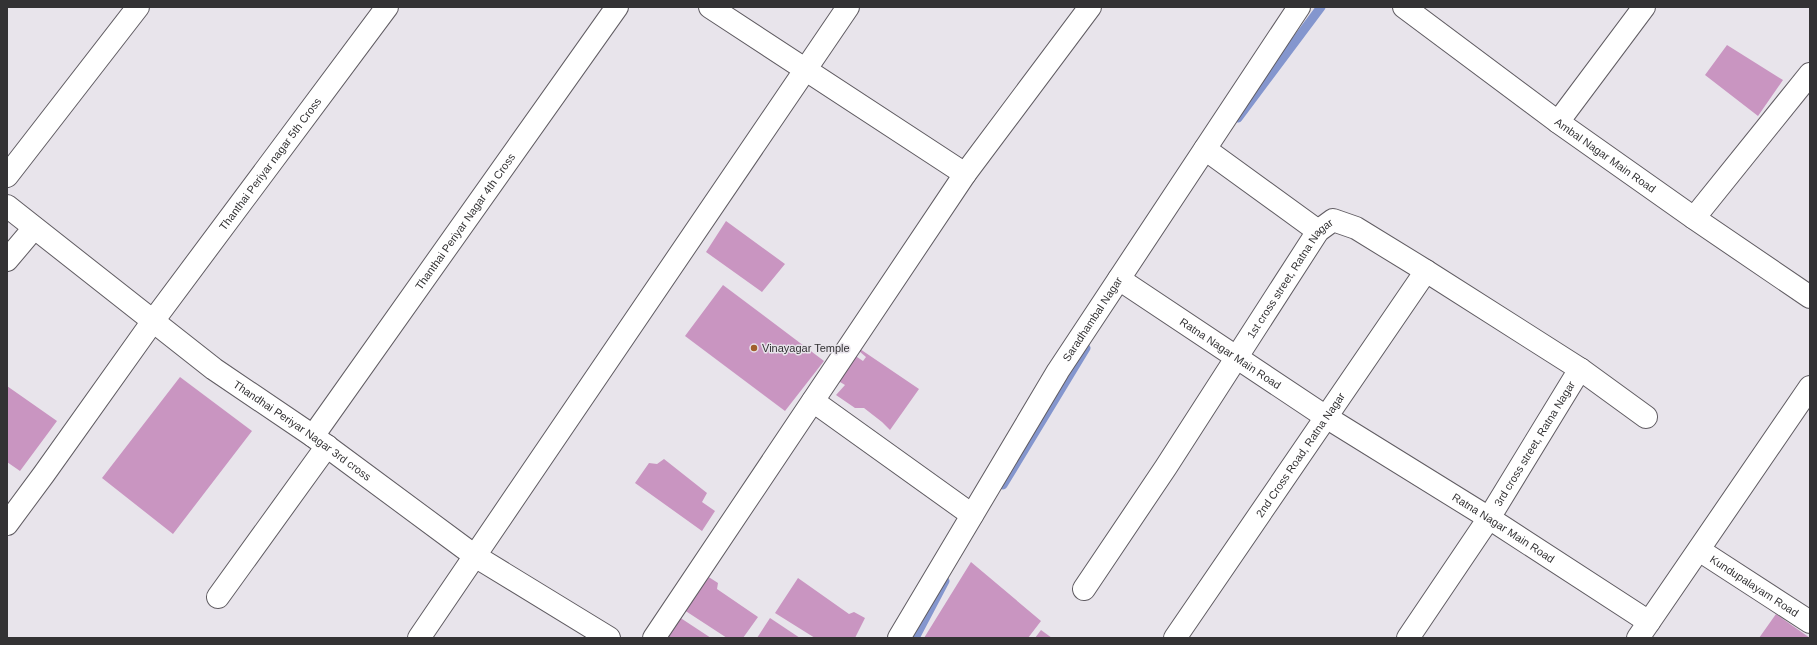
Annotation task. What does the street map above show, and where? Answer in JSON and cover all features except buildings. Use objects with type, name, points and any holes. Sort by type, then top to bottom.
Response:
[{"type":"street","points":[[7,176],[138,7]]},
{"type":"street","name":"Thanthai Periyar nagar 5th Cross","points":[[7,524],[153,321],[387,7]]},
{"type":"street","name":"Thanthai Periyar Nagar 4th Cross","points":[[218,597],[320,441],[616,7]]},
{"type":"street","points":[[710,7],[965,174]]},
{"type":"street","points":[[419,638],[805,68],[848,7]]},
{"type":"street","points":[[654,638],[965,174],[1090,7]]},
{"type":"street","name":"Saradhambal Nagar","points":[[899,638],[1058,371],[1298,7]]},
{"type":"street","name":"Ambal Nagar Main Road","points":[[1404,7],[1558,122],[1694,218],[1810,297]]},
{"type":"street","points":[[1558,122],[1644,7]]},
{"type":"street","points":[[1694,218],[1806,86]]},
{"type":"street","points":[[1205,149],[1318,231]]},
{"type":"street","name":"Thandhai Periyar Nagar 3rd cross","points":[[7,206],[214,369],[320,441],[475,556],[609,638]]},
{"type":"street","name":"1st cross street, Ratna Nagar","points":[[1084,589],[1318,231],[1333,220],[1356,228],[1426,271],[1580,369],[1646,417]]},
{"type":"street","points":[[7,260],[34,228]]},
{"type":"street","name":"2nd Cross Road, Ratna Nagar","points":[[1175,638],[1426,271]]},
{"type":"street","name":"Ratna Nagar Main Road","points":[[1119,279],[1326,417],[1489,518],[1643,630],[1810,386]]},
{"type":"street","name":"3rd cross street, Ratna Nagar","points":[[1408,638],[1489,518],[1580,369]]},
{"type":"street","points":[[813,401],[972,515]]},
{"type":"street","name":"Kundupalayam Road","points":[[1699,550],[1810,622]]},
{"type":"waterway","points":[[1238,118],[1321,7]]},
{"type":"waterway","points":[[1003,485],[1086,348]]},
{"type":"waterway","points":[[915,638],[945,581]]},
{"type":"place","name":"Vinayagar Temple","points":[[754,348]]}]
